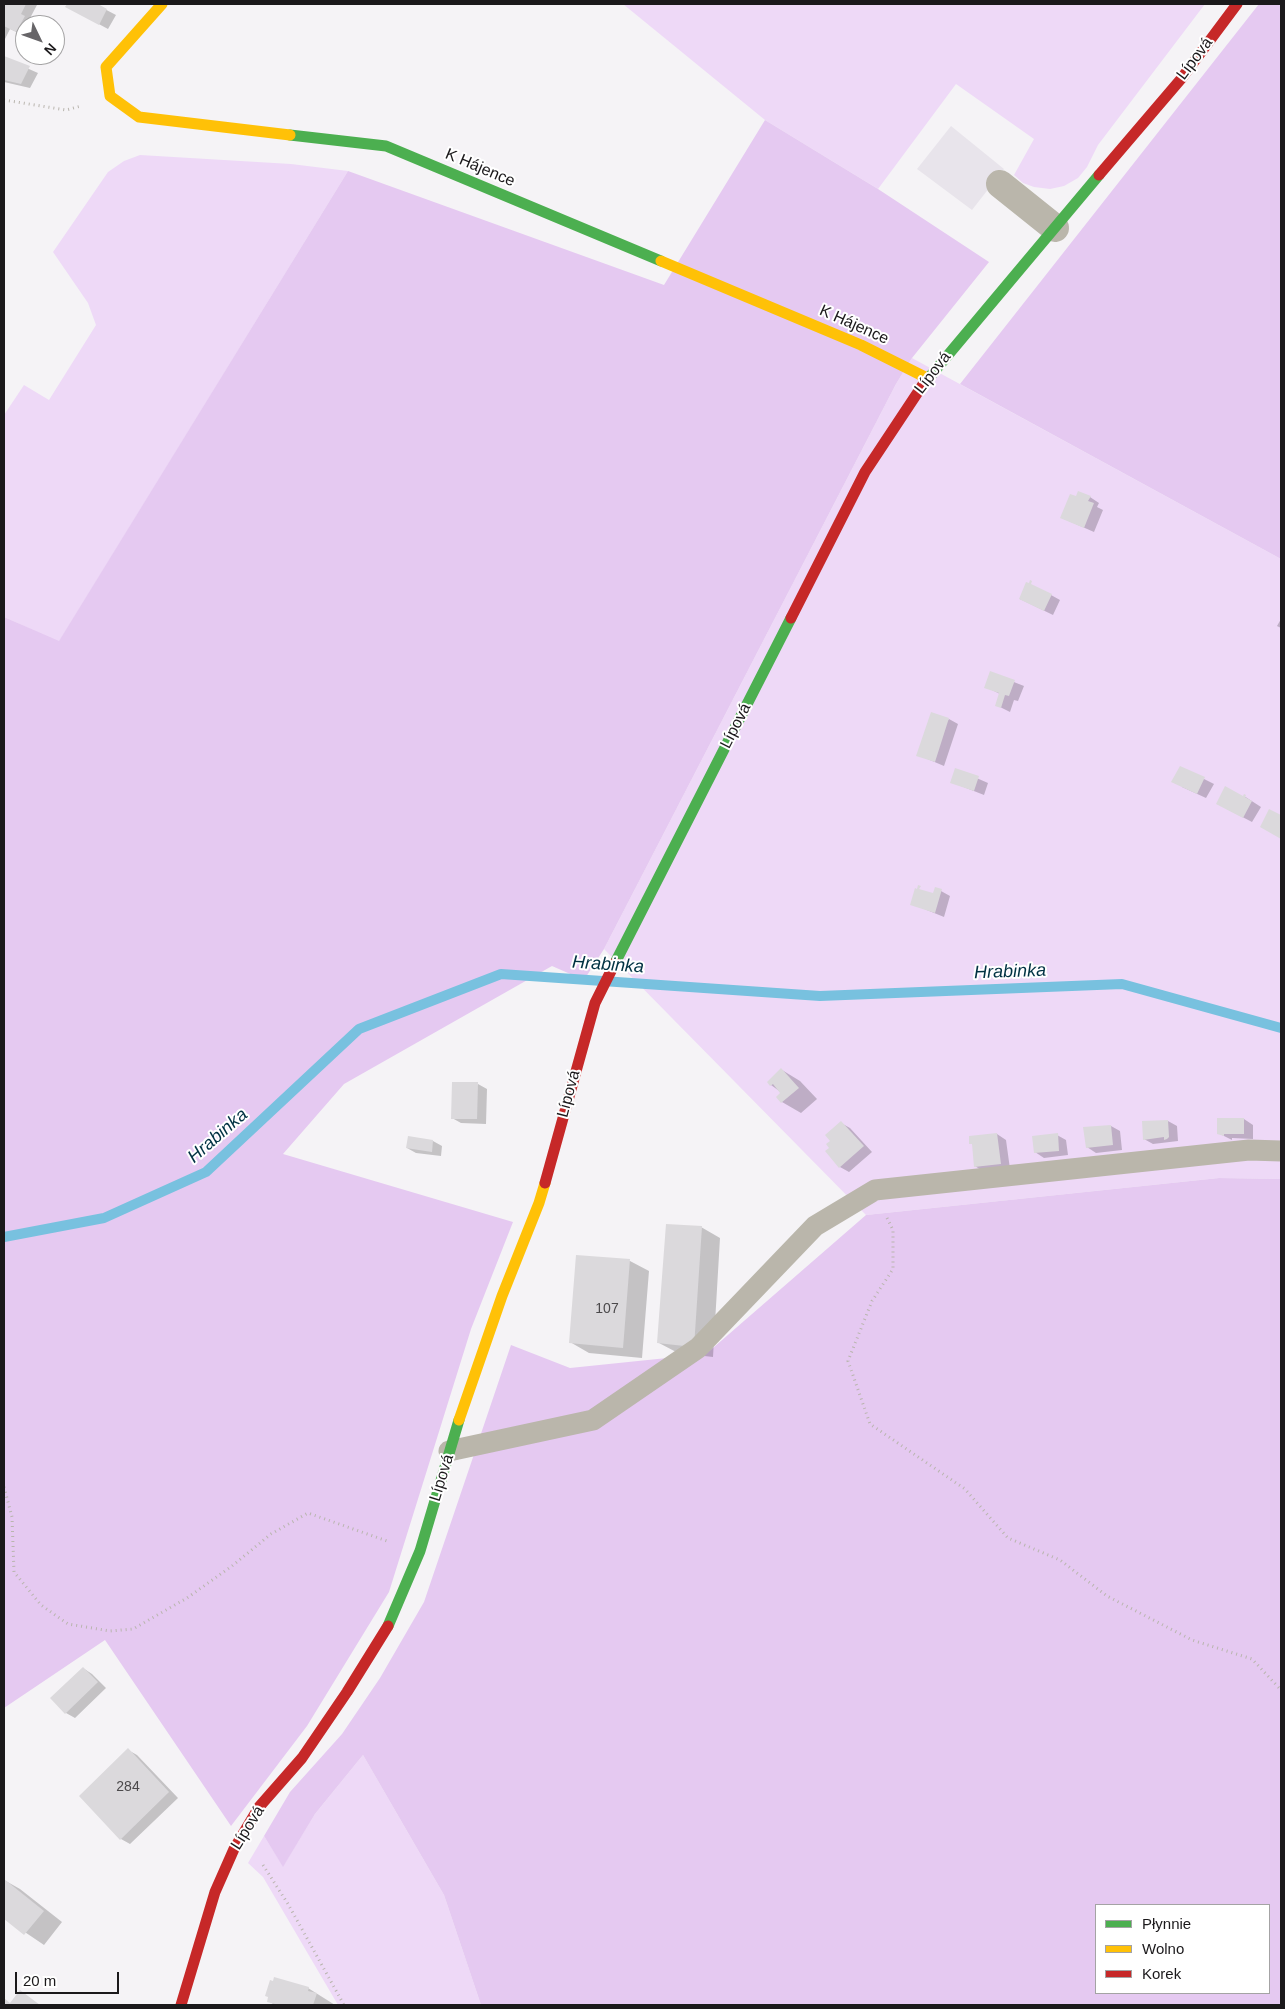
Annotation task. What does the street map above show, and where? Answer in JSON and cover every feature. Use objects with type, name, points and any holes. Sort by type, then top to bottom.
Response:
[{"type":"street","points":[[110,96],[106,67],[162,4]]},
{"type":"street","name":"Lípová","points":[[181,2005],[215,1892],[234,1849],[259,1807],[302,1758],[348,1692],[394,1616],[420,1551],[450,1451],[502,1296],[539,1203],[580,1051],[595,1003],[865,472],[927,378],[1181,79],[1237,4]]},
{"type":"street","name":"K Hájence","points":[[110,96],[139,117],[386,146],[861,344],[927,378]]},
{"type":"street","points":[[1000,184],[1055,228]]},
{"type":"lane","points":[[450,1451],[593,1420],[698,1348],[815,1226],[875,1190],[1249,1150],[1281,1151]]},
{"type":"path","points":[[4,100],[66,110],[110,96]]},
{"type":"path","points":[[875,1190],[893,1230],[892,1269],[872,1301],[848,1361],[870,1424],[965,1489],[1008,1538],[1060,1560],[1107,1596],[1192,1640],[1252,1659],[1281,1690]]},
{"type":"path","points":[[4,1487],[12,1517],[14,1572],[41,1605],[68,1624],[110,1631],[132,1629],[186,1598],[232,1566],[270,1534],[308,1513],[420,1551]]},
{"type":"path","points":[[234,1849],[263,1865],[288,1904],[344,2005]]},
{"type":"shaded area","points":[[623,4],[1205,4],[1098,145],[1087,167],[1078,178],[1064,186],[1050,189],[1034,187],[1023,183],[1014,175],[1034,139],[956,84],[878,189],[765,120]]},
{"type":"shaded area","points":[[1259,4],[1281,4],[1281,559],[960,384]]},
{"type":"shaded area","points":[[765,120],[878,189],[989,262],[912,358],[896,384],[604,949],[584,980],[552,966],[344,1084],[283,1154],[513,1222],[471,1329],[389,1592],[307,1726],[231,1826],[105,1640],[4,1708],[4,617],[59,641],[348,171],[664,285]]},
{"type":"shaded area","points":[[951,126],[1004,169],[972,210],[917,169]]},
{"type":"shaded area","points":[[140,155],[291,164],[348,171],[59,642],[4,617],[4,415],[24,385],[49,400],[96,325],[88,303],[53,252],[108,172],[124,161]]},
{"type":"shaded area","points":[[912,358],[1281,559],[1281,1179],[1219,1178],[866,1215],[604,949],[896,384]]},
{"type":"shaded area","points":[[1219,1178],[1281,1179],[1281,2005],[481,2005],[444,1895],[363,1755],[315,1814],[283,1867],[264,1836],[290,1792],[342,1734],[380,1678],[424,1602],[511,1345],[570,1368],[706,1354],[866,1215]]},
{"type":"shaded area","points":[[363,1755],[444,1895],[481,2005],[338,2005],[263,1877],[248,1863],[264,1836],[283,1866],[315,1814]]},
{"type":"building","points":[[4,4],[26,4],[21,14],[23,15],[15,15],[15,32],[4,26]]},
{"type":"building","points":[[67,4],[98,4],[107,9],[99,25],[65,7]]},
{"type":"building","points":[[4,56],[15,60],[15,65],[30,66],[21,84],[4,80]]},
{"type":"building","points":[[1078,491],[1091,496],[1088,501],[1094,503],[1084,528],[1060,518],[1070,494],[1076,496]]},
{"type":"building","points":[[1030,580],[1032,581],[1031,584],[1052,594],[1044,611],[1019,599],[1026,582],[1029,583]]},
{"type":"building","points":[[990,671],[1015,680],[1009,696],[1005,695],[1001,708],[995,706],[999,693],[984,688]]},
{"type":"building","points":[[931,712],[949,718],[935,762],[916,756]]},
{"type":"building","points":[[1180,766],[1205,777],[1197,794],[1171,782]]},
{"type":"building","points":[[955,768],[979,776],[974,791],[950,783]]},
{"type":"building","points":[[1225,786],[1243,796],[1244,794],[1246,795],[1245,797],[1252,801],[1243,818],[1216,804]]},
{"type":"building","points":[[1269,809],[1281,815],[1281,839],[1260,827]]},
{"type":"building","points":[[918,885],[921,886],[919,889],[933,893],[935,887],[942,889],[935,913],[910,905],[915,888],[917,889]]},
{"type":"building","points":[[781,1068],[799,1088],[781,1103],[776,1097],[780,1093],[773,1084],[770,1086],[767,1082]]},
{"type":"building","points":[[452,1082],[478,1082],[477,1119],[451,1119]]},
{"type":"building","points":[[1217,1118],[1244,1118],[1244,1134],[1224,1134],[1224,1136],[1217,1134]]},
{"type":"building","points":[[1168,1120],[1169,1137],[1167,1139],[1164,1140],[1164,1137],[1143,1140],[1142,1121]]},
{"type":"building","points":[[841,1121],[864,1146],[839,1168],[825,1151],[829,1148],[826,1144],[830,1141],[825,1135]]},
{"type":"building","points":[[1111,1125],[1113,1145],[1086,1148],[1083,1127]]},
{"type":"building","points":[[997,1133],[1001,1164],[974,1167],[972,1144],[969,1144],[969,1136]]},
{"type":"building","points":[[1058,1133],[1059,1151],[1034,1153],[1032,1136]]},
{"type":"building","points":[[408,1136],[433,1140],[432,1152],[406,1148]]},
{"type":"building","points":[[666,1224],[702,1226],[694,1347],[657,1343]]},
{"type":"building","points":[[576,1255],[630,1259],[623,1348],[569,1343]]},
{"type":"building","points":[[83,1667],[98,1682],[65,1714],[50,1698]]},
{"type":"building","points":[[128,1748],[169,1792],[120,1840],[79,1796]]},
{"type":"building","points":[[4,1879],[44,1911],[24,1935],[4,1919]]},
{"type":"building","points":[[274,1977],[309,1987],[308,1991],[317,1993],[313,2005],[279,2005],[267,2002],[268,1997],[265,1996],[270,1980],[273,1981]]},
{"type":"building","points":[[20,1990],[40,2005],[4,2005],[4,1998],[10,2003]]},
{"type":"waterway","name":"Hrabinka","points":[[4,1237],[104,1218],[206,1172],[359,1029],[501,974],[820,996],[1122,984],[1281,1028]]},
{"type":"traffic: fast","points":[[290,135],[386,146],[661,261]]},
{"type":"traffic: fast","points":[[922,386],[1099,175]]},
{"type":"traffic: fast","points":[[615,963],[791,618]]},
{"type":"traffic: fast","points":[[388,1626],[420,1551],[459,1420]]},
{"type":"traffic: slow","points":[[162,4],[106,67],[110,96],[139,117],[290,135]]},
{"type":"traffic: slow","points":[[661,261],[861,345],[927,378]]},
{"type":"traffic: slow","points":[[459,1420],[502,1296],[539,1203],[545,1183]]},
{"type":"traffic: jam","points":[[1099,175],[1181,79],[1237,4]]},
{"type":"traffic: jam","points":[[791,618],[865,472],[922,386]]},
{"type":"traffic: jam","points":[[545,1183],[595,1003],[615,963]]},
{"type":"traffic: jam","points":[[181,2005],[215,1892],[234,1849],[259,1807],[302,1758],[347,1692],[388,1626]]}]
